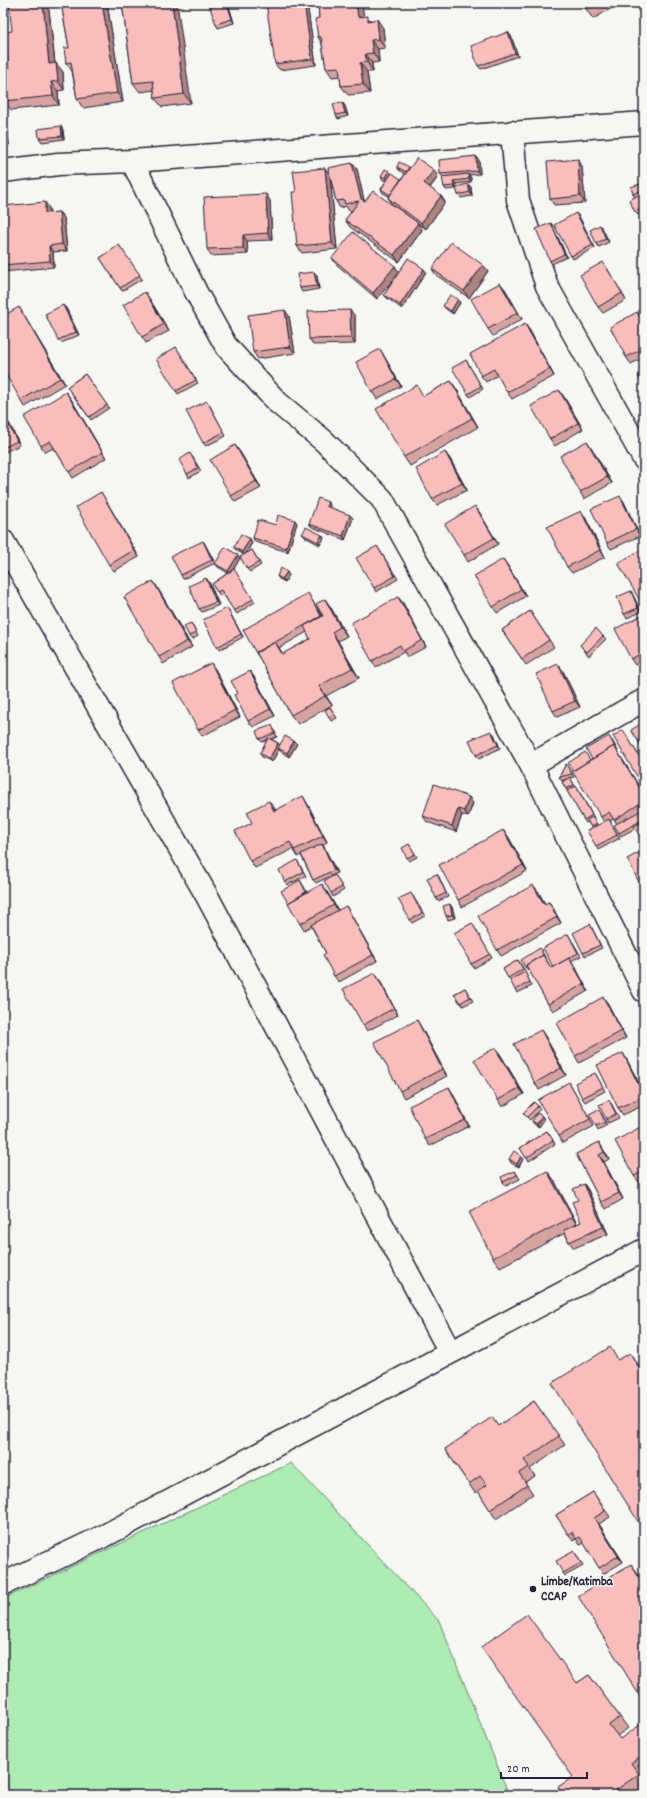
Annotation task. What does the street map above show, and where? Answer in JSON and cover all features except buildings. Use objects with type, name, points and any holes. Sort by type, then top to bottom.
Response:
[{"type":"street","points":[[3,171],[58,164],[132,161],[644,123]]},
{"type":"street","points":[[512,132],[518,200],[547,286],[644,460]]},
{"type":"street","points":[[132,161],[196,292],[226,346],[277,402],[324,441],[382,499],[531,765],[644,991]]},
{"type":"street","points":[[3,541],[208,896],[450,1352]]},
{"type":"street","points":[[531,765],[644,700]]},
{"type":"street","points":[[3,1584],[106,1535],[644,1250]]},
{"type":"green space","points":[[291,1463],[439,1621],[509,1795],[3,1795],[3,1599]]},
{"type":"place","name":"Limbe/Katimba CCAP","points":[[533,1589]]}]
